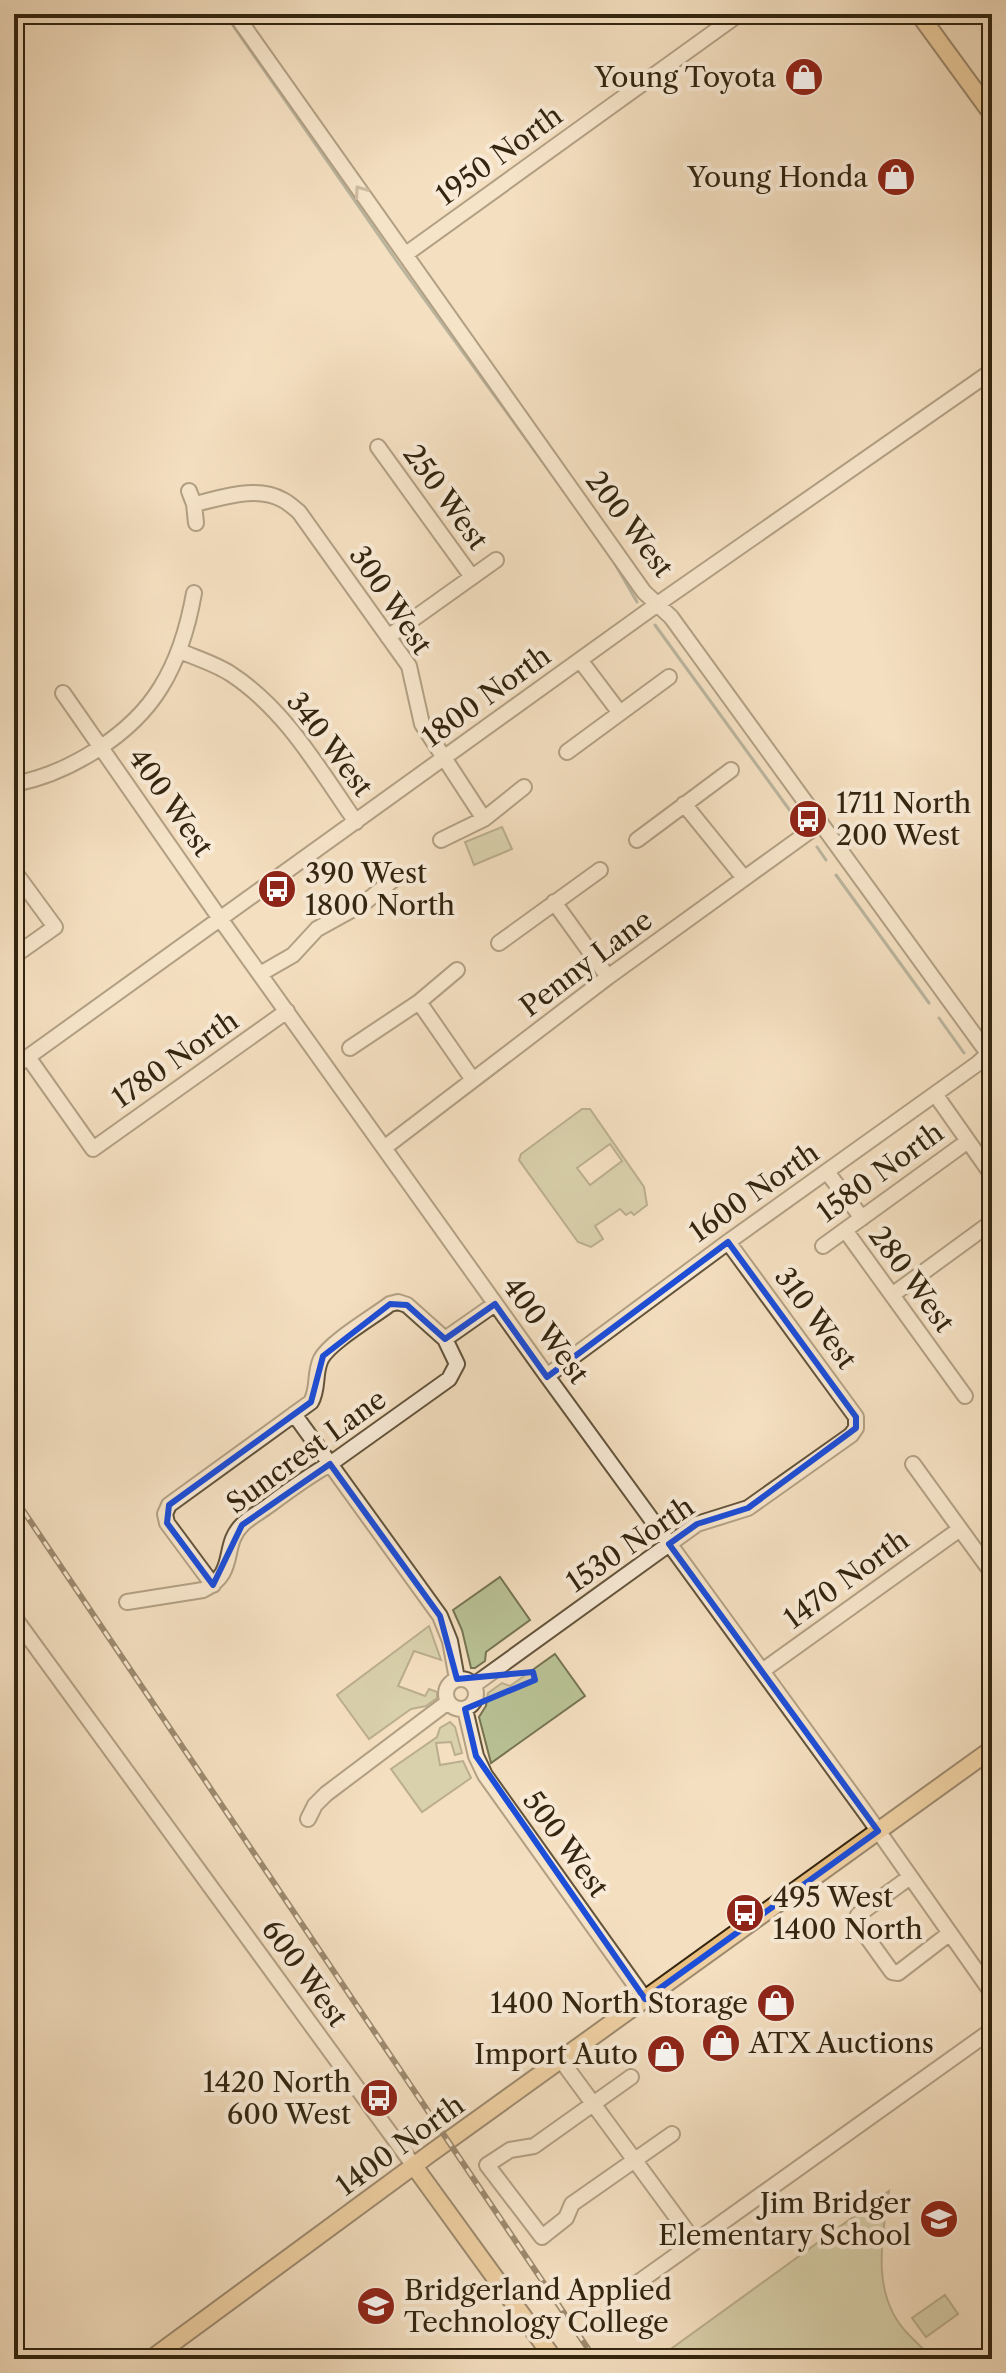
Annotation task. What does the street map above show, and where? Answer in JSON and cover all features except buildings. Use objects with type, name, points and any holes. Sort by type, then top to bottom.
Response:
[{"type":"main road","points":[[919,14],[992,114]]},
{"type":"main road","name":"1400 North","points":[[151,2359],[992,1749]]},
{"type":"main road","name":"600 West","points":[[414,2166],[554,2359]]},
{"type":"street","name":"200 West","points":[[235,14],[644,592],[671,617],[991,1054]]},
{"type":"street","name":"1950 North","points":[[406,254],[739,14]]},
{"type":"street","name":"1800 North","points":[[14,1067],[659,603],[992,371]]},
{"type":"street","name":"250 West","points":[[378,447],[472,577]]},
{"type":"street","name":"300 West","points":[[196,523],[192,498],[265,494],[283,500],[299,512],[409,666],[422,724],[484,819]]},
{"type":"street","points":[[388,637],[496,560]]},
{"type":"street","points":[[14,784],[33,781],[71,766],[134,720],[160,688],[180,651],[194,593]]},
{"type":"street","name":"340 West","points":[[180,651],[229,672],[264,699],[288,725],[356,822]]},
{"type":"street","points":[[580,660],[620,713]]},
{"type":"street","points":[[567,752],[669,677]]},
{"type":"street","name":"400 West","points":[[63,693],[495,1304],[992,1993]]},
{"type":"street","points":[[637,840],[731,770]]},
{"type":"street","points":[[441,840],[484,819],[524,787]]},
{"type":"street","points":[[684,804],[744,878]]},
{"type":"street","name":"Penny Lane","points":[[384,1148],[608,977],[821,823]]},
{"type":"street","points":[[499,943],[600,870]]},
{"type":"street","points":[[14,871],[55,927],[14,956]]},
{"type":"street","points":[[260,974],[293,955],[317,929],[364,903],[393,880]]},
{"type":"street","points":[[554,902],[608,977]]},
{"type":"street","points":[[350,1048],[419,1002],[457,970]]},
{"type":"street","points":[[419,1002],[473,1080]]},
{"type":"street","name":"1780 North","points":[[28,1057],[93,1149],[287,1011]]},
{"type":"street","name":"1600 North","points":[[547,1376],[991,1054]]},
{"type":"street","points":[[935,1094],[992,1175]]},
{"type":"street","name":"1580 North","points":[[823,1246],[968,1141]]},
{"type":"street","points":[[827,1172],[862,1218]]},
{"type":"street","points":[[892,1295],[992,1222]]},
{"type":"street","name":"280 West","points":[[845,1230],[965,1396]]},
{"type":"street","name":"310 West","points":[[728,1242],[856,1417],[856,1428]]},
{"type":"street","points":[[127,1602],[203,1590],[213,1585],[167,1523],[165,1514],[169,1505],[311,1402],[317,1392],[318,1368],[323,1356],[334,1345],[390,1304],[398,1302],[407,1305],[445,1339],[495,1304]]},
{"type":"street","name":"Suncrest Lane","points":[[213,1585],[222,1575],[233,1538],[242,1525],[449,1379],[457,1364],[445,1339]]},
{"type":"street","points":[[294,1414],[440,1616],[450,1641],[457,1679]]},
{"type":"street","name":"1530 North","points":[[474,1685],[697,1524],[748,1508],[851,1435],[856,1428]]},
{"type":"street","points":[[913,1464],[992,1573]]},
{"type":"street","name":"1470 North","points":[[762,1671],[960,1529]]},
{"type":"street","name":"600 West","points":[[14,1617],[414,2166]]},
{"type":"street","points":[[457,1679],[467,1679],[474,1685],[476,1699],[465,1709],[456,1708],[448,1702],[447,1688],[457,1679]]},
{"type":"street","points":[[308,1819],[315,1805],[326,1794],[448,1702]]},
{"type":"street","name":"500 West","points":[[465,1709],[476,1756],[485,1775],[645,1999]]},
{"type":"street","points":[[910,1877],[858,1915],[856,1922],[892,1972],[898,1973],[950,1933]]},
{"type":"street","points":[[636,2284],[992,2030]]},
{"type":"street","points":[[561,2060],[694,2241]]},
{"type":"street","points":[[631,2077],[534,2146],[510,2150],[487,2165],[542,2237],[566,2218],[572,2204],[672,2134]]},
{"type":"highlighted area","points":[[728,1242],[856,1417],[856,1428],[748,1508],[697,1524],[669,1544],[878,1831],[645,1999],[476,1756],[465,1709],[535,1680],[533,1672],[457,1679],[440,1616],[330,1464],[242,1525],[213,1585],[167,1523],[169,1505],[311,1402],[323,1356],[390,1304],[407,1305],[445,1339],[495,1304],[547,1377]]},
{"type":"green space","points":[[502,827],[512,849],[474,865],[465,842]]},
{"type":"green space","points":[[582,1109],[590,1109],[644,1187],[647,1205],[634,1215],[631,1212],[626,1215],[620,1209],[595,1226],[603,1239],[591,1247],[578,1242],[519,1160],[521,1154]],"holes":[[[610,1144],[622,1161],[590,1185],[577,1168]]]},
{"type":"green space","points":[[500,1577],[530,1620],[486,1652],[485,1661],[471,1668],[462,1630],[453,1610]]},
{"type":"green space","points":[[429,1626],[441,1660],[414,1651],[398,1686],[425,1696],[429,1689],[437,1692],[437,1698],[426,1706],[411,1709],[369,1739],[337,1695]]},
{"type":"green space","points":[[555,1654],[585,1696],[491,1763],[479,1717],[486,1706],[488,1693],[502,1683],[510,1686]]},
{"type":"green space","points":[[450,1722],[455,1727],[462,1753],[455,1755],[451,1742],[436,1743],[440,1765],[463,1761],[471,1778],[422,1812],[391,1769],[437,1737],[440,1728]]},
{"type":"green space","points":[[889,2191],[882,2248],[888,2303],[909,2335],[938,2359],[657,2359]]},
{"type":"green space","points":[[945,2295],[958,2314],[926,2337],[912,2318]]},
{"type":"waterway","points":[[225,14],[398,263],[595,534]]},
{"type":"waterway","points":[[611,557],[637,602]]},
{"type":"waterway","points":[[655,625],[799,823]]},
{"type":"waterway","points":[[817,847],[826,860]]},
{"type":"waterway","points":[[836,875],[929,1003]]},
{"type":"waterway","points":[[939,1018],[964,1053]]},
{"type":"waterway","points":[[986,1081],[992,1090]]},
{"type":"railway","points":[[14,1497],[595,2359]]},
{"type":"place","name":"Young Toyota","points":[[804,77]]},
{"type":"place","name":"Young Honda","points":[[896,177]]},
{"type":"place","name":"1711 North 200 West","points":[[808,819]]},
{"type":"place","name":"390 West 1800 North","points":[[277,889]]},
{"type":"place","name":"495 West 1400 North","points":[[745,1913]]},
{"type":"place","name":"1400 North Storage","points":[[776,2003]]},
{"type":"place","name":"ATX Auctions","points":[[721,2043]]},
{"type":"place","name":"Import Auto","points":[[666,2054]]},
{"type":"place","name":"1420 North 600 West","points":[[379,2098]]},
{"type":"place","name":"Jim Bridger Elementary School","points":[[939,2219]]},
{"type":"place","name":"Bridgerland Applied Technology College","points":[[376,2306]]}]
